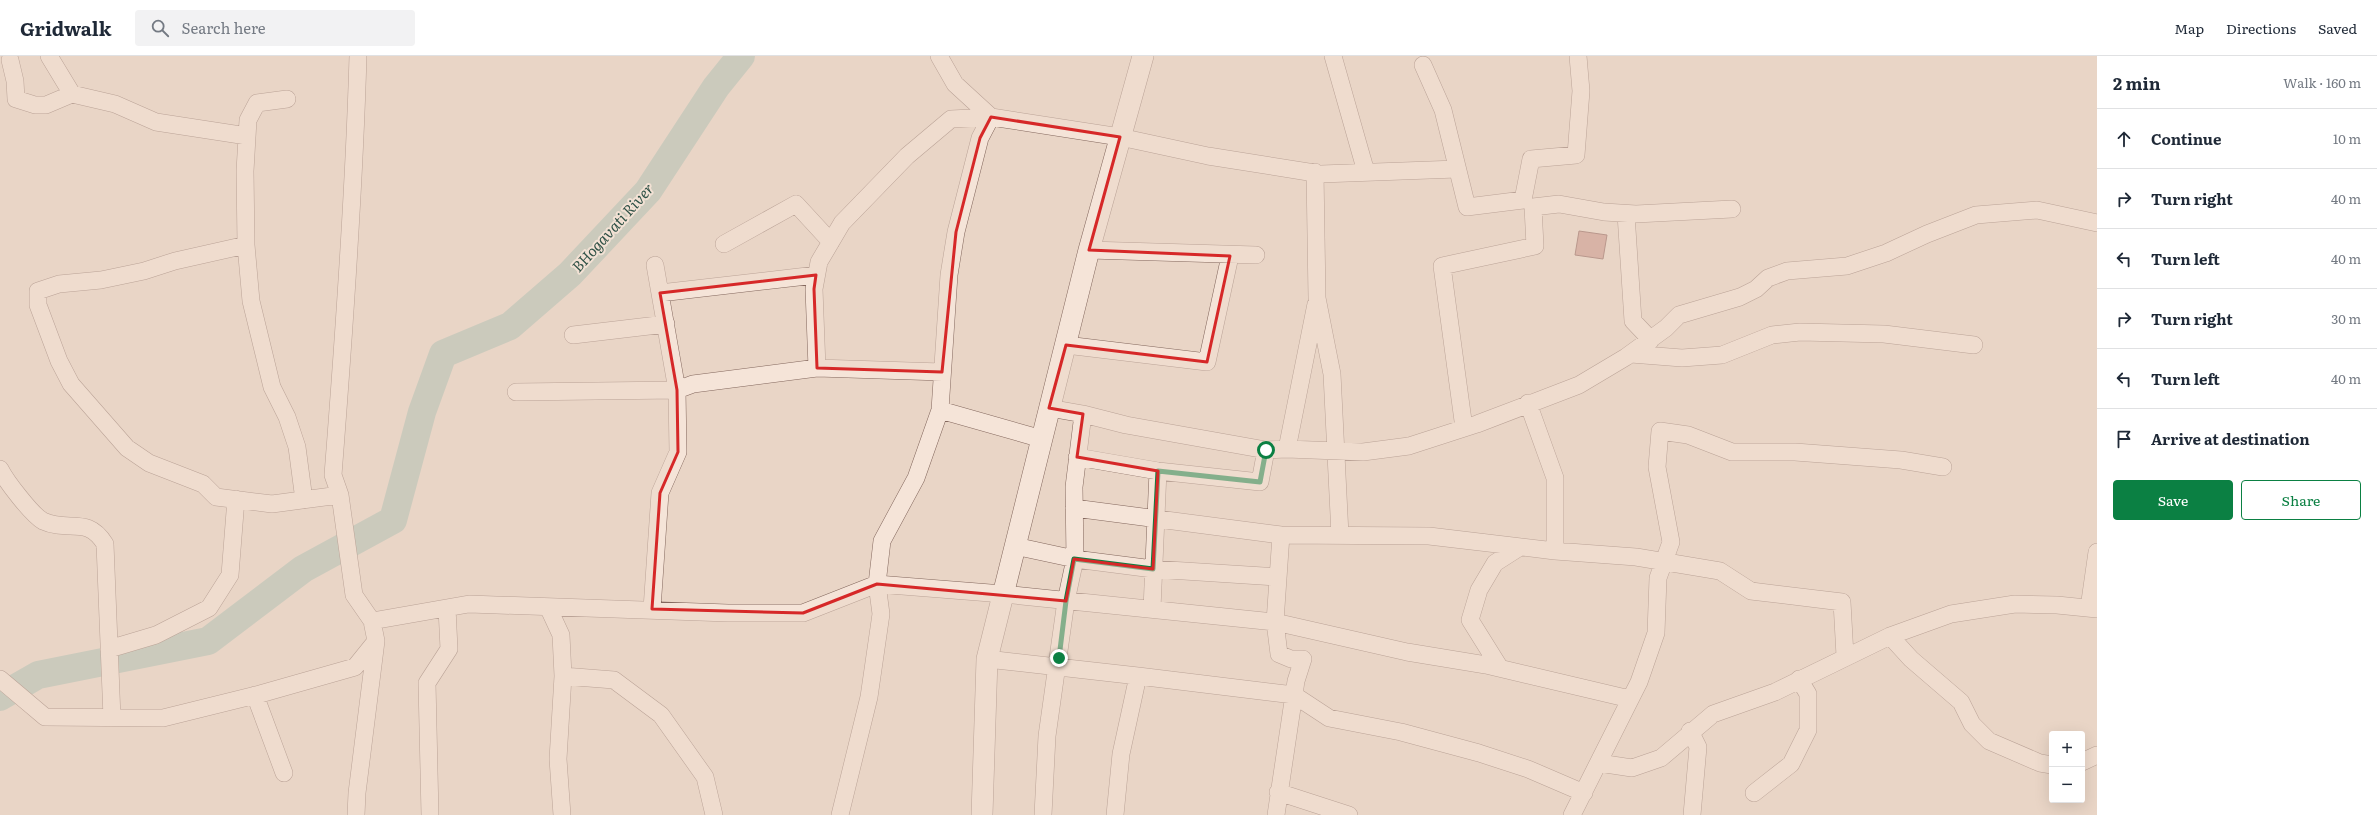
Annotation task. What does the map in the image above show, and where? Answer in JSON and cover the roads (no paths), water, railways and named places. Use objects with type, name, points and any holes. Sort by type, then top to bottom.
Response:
[{"type":"street","points":[[49,56],[72,94]]},
{"type":"street","points":[[356,815],[356,793],[376,641],[372,621],[354,595],[343,512],[340,495],[333,475],[348,285],[355,171],[358,56]]},
{"type":"street","points":[[939,56],[955,84],[991,117]]},
{"type":"street","points":[[982,815],[987,659],[1089,250],[1143,56]]},
{"type":"street","points":[[1333,56],[1366,172]]},
{"type":"street","points":[[1423,65],[1443,110],[1467,207],[1523,200],[1531,159],[1576,155],[1581,91],[1578,56]]},
{"type":"street","points":[[10,60],[16,81],[16,100],[35,105],[46,105],[72,94],[115,104],[156,122],[246,136]]},
{"type":"street","points":[[287,100],[257,103],[248,120],[246,136],[246,245],[251,301],[272,387],[288,417],[297,447],[304,500]]},
{"type":"street","points":[[840,815],[869,698],[881,614],[877,584],[882,541],[916,478],[940,410],[950,275],[956,232],[980,138],[991,117]]},
{"type":"street","points":[[817,368],[814,289],[819,262],[842,224],[906,156],[951,119],[991,117],[1120,137],[1208,156],[1315,172],[1457,169]]},
{"type":"street","points":[[1315,172],[1317,298],[1332,374],[1340,535]]},
{"type":"street","points":[[724,244],[796,204],[831,242]]},
{"type":"street","points":[[1464,428],[1442,266],[1535,246],[1533,207],[1559,204],[1604,212],[1626,214],[1732,209]]},
{"type":"street","points":[[1049,408],[1083,414],[1126,425],[1266,450],[1286,449],[1363,452],[1409,446],[1464,428],[1579,384],[1631,354],[1651,340],[1678,315],[1740,296],[1774,276],[1787,271],[1847,266],[1886,253],[1927,234],[1976,215],[2037,210],[2097,223]]},
{"type":"street","points":[[1626,214],[1633,322],[1651,340]]},
{"type":"street","points":[[246,245],[175,261],[144,271],[101,280],[59,284],[38,291],[38,305],[59,361],[71,384],[127,448],[149,463],[203,484],[216,497],[272,504],[340,495]]},
{"type":"street","points":[[1089,250],[1230,256],[1256,255]]},
{"type":"street","points":[[1066,345],[1207,362],[1230,256]]},
{"type":"street","points":[[652,609],[660,493],[678,452],[677,390],[655,265]]},
{"type":"street","points":[[660,293],[816,276]]},
{"type":"street","points":[[1286,449],[1317,298]]},
{"type":"street","points":[[573,335],[666,324]]},
{"type":"street","points":[[1631,354],[1682,358],[1722,355],[1772,335],[1800,332],[1884,334],[1974,345]]},
{"type":"street","points":[[516,392],[677,390],[693,384],[817,368],[942,372]]},
{"type":"street","points":[[1528,403],[1555,478],[1555,551]]},
{"type":"street","points":[[940,410],[1042,439]]},
{"type":"street","points":[[1043,815],[1047,736],[1058,667],[1066,601],[1074,559],[1074,508],[1077,457],[1083,414]]},
{"type":"street","points":[[1572,815],[1639,682],[1656,633],[1658,578],[1671,542],[1657,466],[1660,431],[1688,435],[1732,452],[1795,452],[1901,460],[1943,466]]},
{"type":"street","points":[[1077,457],[1158,471],[1260,482],[1266,450]]},
{"type":"street","points":[[0,469],[6,482],[42,520],[60,526],[84,525],[98,532],[105,544],[112,718]]},
{"type":"street","points":[[1152,609],[1158,471]]},
{"type":"street","points":[[109,649],[156,635],[209,608],[230,575],[236,499]]},
{"type":"street","points":[[1074,508],[1281,535],[1429,536],[1555,551],[1636,557],[1664,563],[1720,570],[1751,591],[1842,602],[1845,656]]},
{"type":"street","points":[[1276,815],[1278,792],[1294,695],[1303,659],[1291,659],[1279,654],[1275,622],[1281,535]]},
{"type":"street","points":[[1015,546],[1074,559],[1153,569],[1278,577]]},
{"type":"street","points":[[1500,668],[1470,620],[1479,590],[1495,563],[1520,547]]},
{"type":"street","points":[[1599,763],[1632,768],[1661,758],[1690,731],[1713,714],[1775,692],[1845,656],[1890,636],[1950,614],[1995,607],[2036,604],[2093,608],[2097,552]]},
{"type":"street","points":[[372,621],[468,604],[652,609],[728,613],[803,613],[877,584],[1003,594],[1275,622],[1407,652],[1500,668],[1630,699]]},
{"type":"street","points":[[548,607],[561,635],[563,676],[558,759],[562,815]]},
{"type":"street","points":[[430,815],[427,683],[449,649],[447,608]]},
{"type":"street","points":[[1890,636],[1911,659],[1961,702],[1972,724],[1989,741],[2040,763],[2049,764]]},
{"type":"street","points":[[0,678],[45,717],[163,718],[255,695],[354,667],[376,641]]},
{"type":"street","points":[[987,659],[1294,695],[1329,718],[1401,732],[1479,753],[1528,769],[1584,793]]},
{"type":"street","points":[[563,676],[614,680],[661,715],[705,777],[714,815]]},
{"type":"street","points":[[1115,815],[1121,754],[1138,676]]},
{"type":"street","points":[[1754,793],[1791,764],[1808,730],[1808,694],[1799,679]]},
{"type":"street","points":[[255,695],[284,773]]},
{"type":"street","points":[[1690,731],[1698,747],[1692,815]]},
{"type":"street","points":[[2085,761],[2097,755]]},
{"type":"street","points":[[1278,792],[1349,815]]},
{"type":"waterway","name":"BHogavati River","points":[[0,697],[38,675],[208,641],[303,569],[393,520],[422,412],[443,354],[510,326],[570,274],[648,191],[716,87],[741,56]]}]
